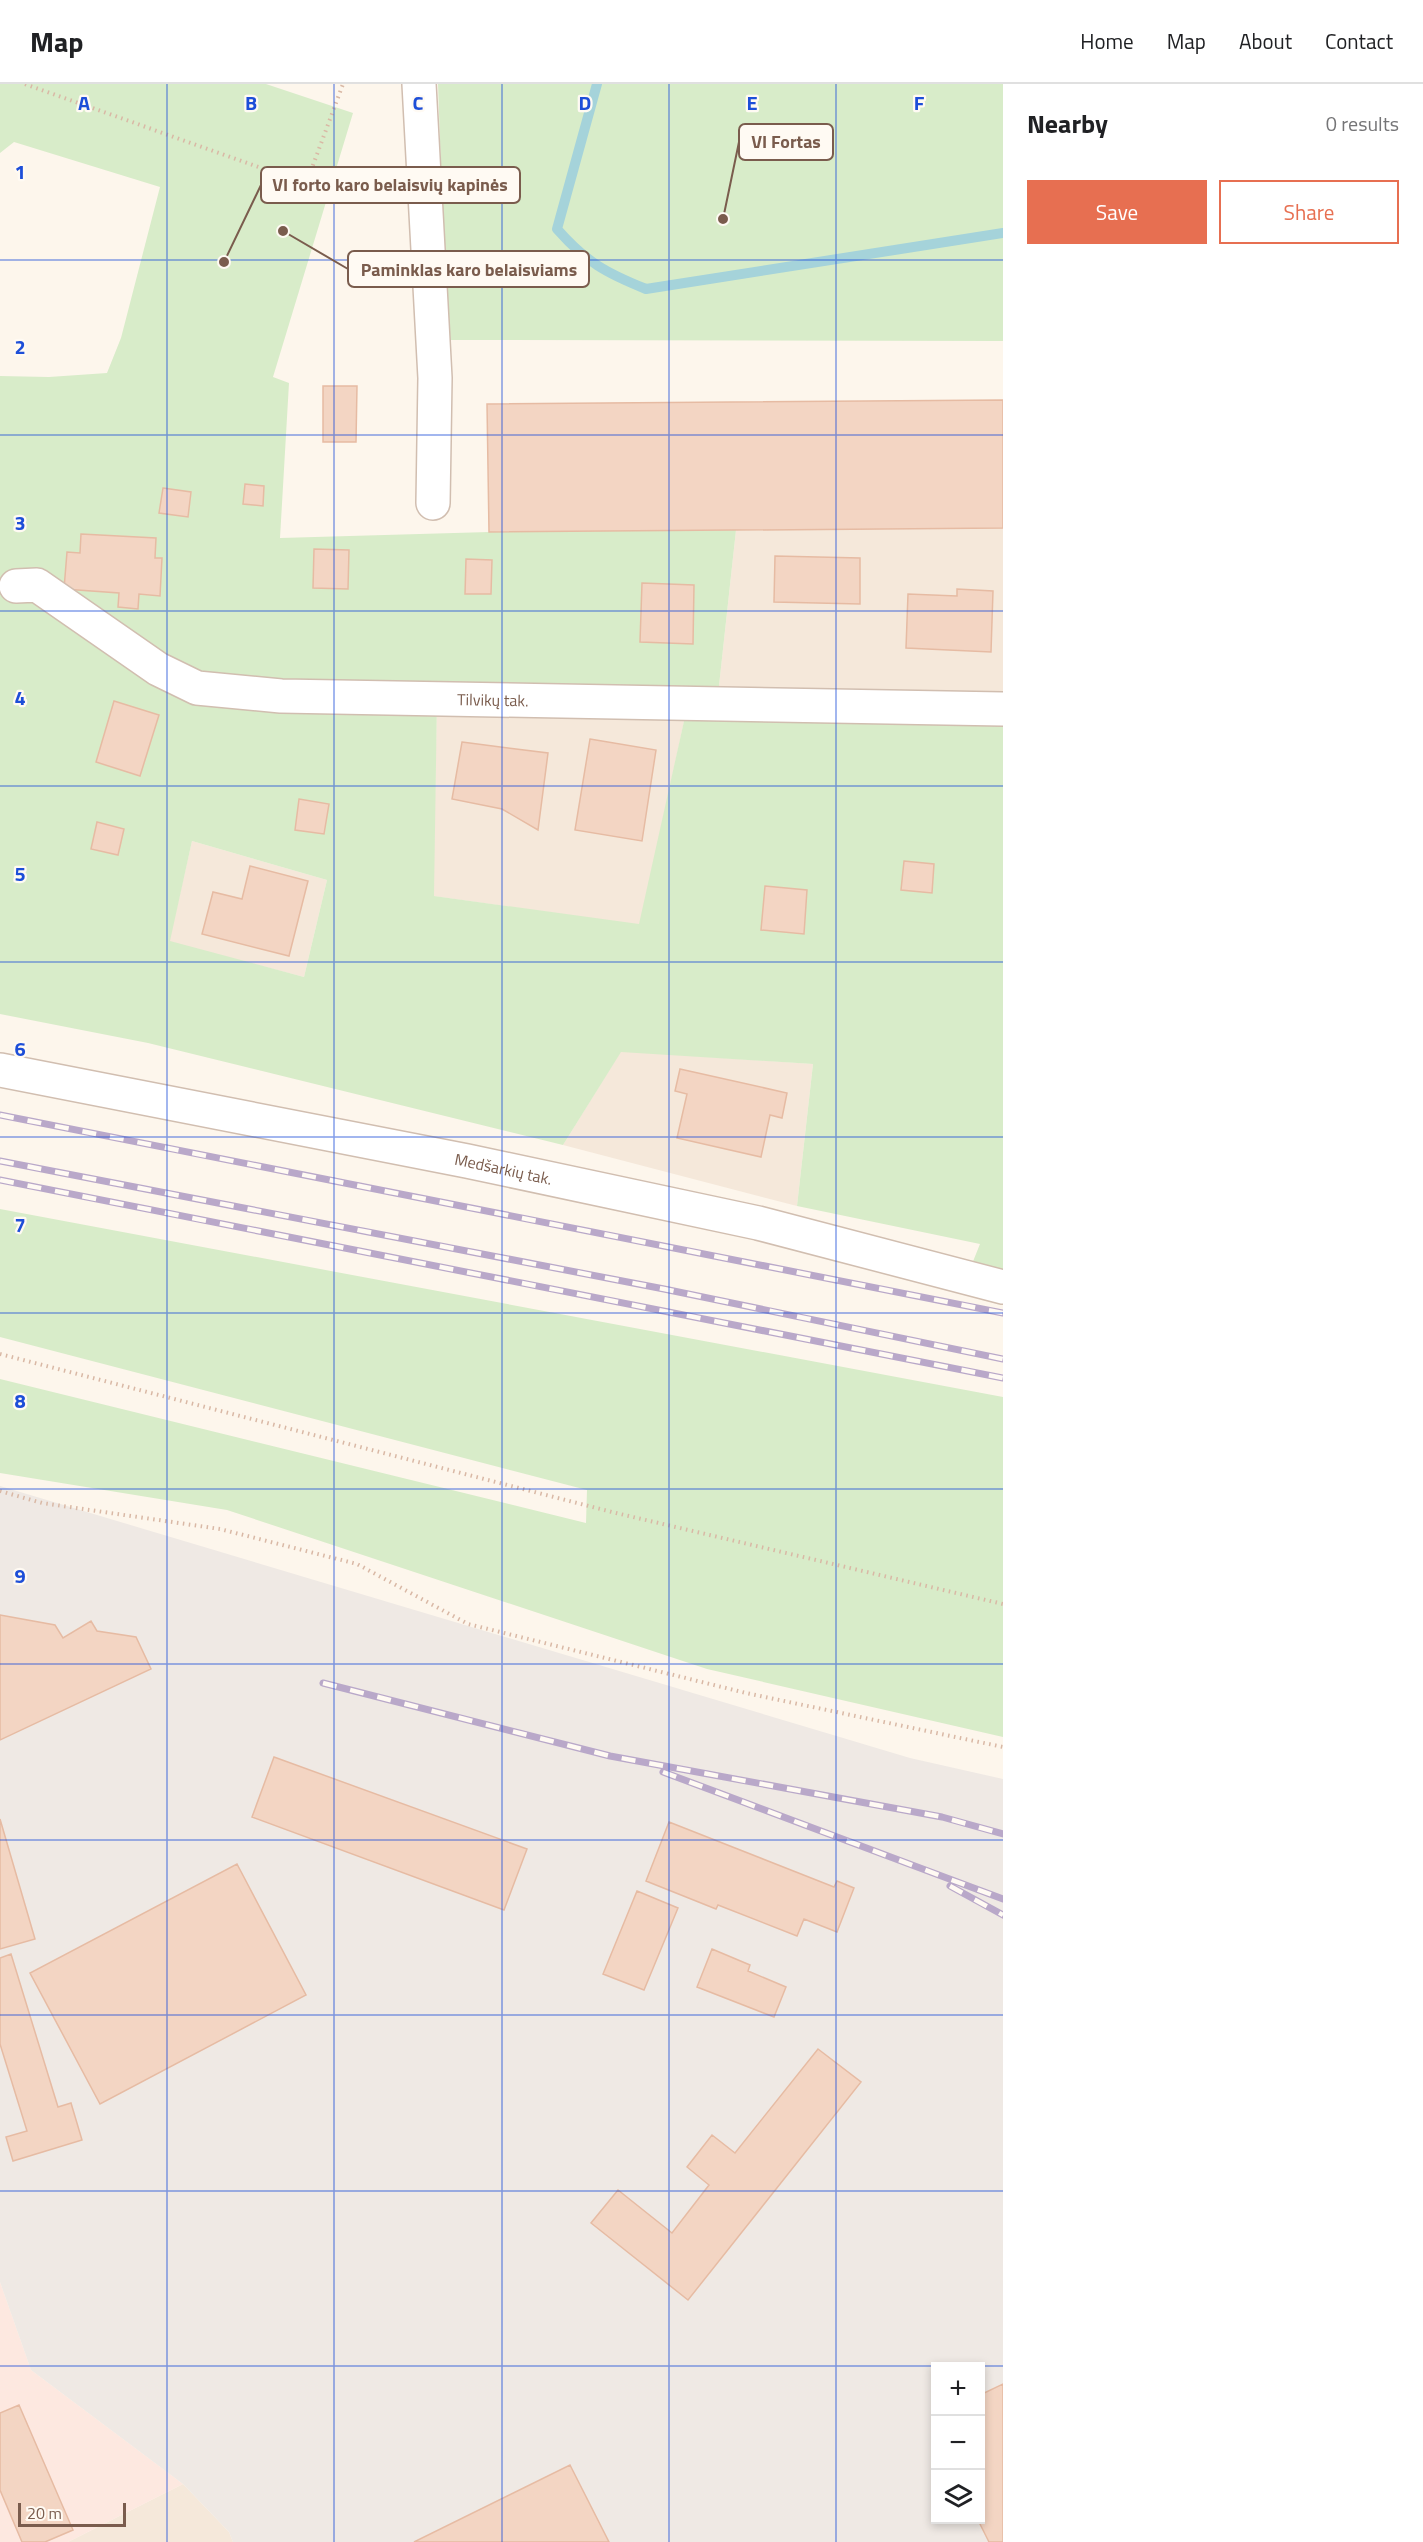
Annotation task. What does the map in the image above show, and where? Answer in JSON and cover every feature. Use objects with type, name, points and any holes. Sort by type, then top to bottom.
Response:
[{"type":"street","points":[[419,84],[435,378],[433,503]]},
{"type":"street","name":"Tilvikų tak.","points":[[16,586],[37,585],[158,669],[197,688],[281,696],[1003,709]]},
{"type":"street","name":"Medšarkių tak.","points":[[0,1070],[467,1161],[747,1221],[1003,1287]]},
{"type":"path","points":[[25,84],[306,184],[343,84]]},
{"type":"path","points":[[0,1354],[616,1513],[1003,1604]]},
{"type":"path","points":[[0,1491],[42,1503],[231,1532],[357,1564],[468,1624],[746,1693],[1003,1747]]},
{"type":"shaded area","points":[[1003,528],[1003,718],[717,704],[736,530]]},
{"type":"shaded area","points":[[437,699],[688,703],[640,925],[433,896]]},
{"type":"shaded area","points":[[192,841],[327,880],[304,977],[169,942]]},
{"type":"shaded area","points":[[621,1051],[813,1064],[797,1206],[563,1145]]},
{"type":"shaded area","points":[[0,1486],[910,1758],[1003,1779],[1003,2542],[233,2542],[229,2532],[183,2484],[31,2370],[0,2282]]},
{"type":"shaded area","points":[[0,2282],[31,2370],[183,2484],[68,2542],[0,2542]]},
{"type":"shaded area","points":[[183,2484],[229,2532],[233,2542],[68,2542]]},
{"type":"green space","points":[[0,84],[266,84],[353,113],[273,377],[289,383],[280,538],[489,532],[736,530],[717,704],[1003,718],[1003,1275],[970,1269],[980,1244],[797,1206],[813,1064],[621,1052],[563,1145],[148,1043],[0,1014],[0,376],[49,377],[107,373],[121,338],[160,187],[14,142],[0,153]],"holes":[[[437,699],[688,703],[639,924],[434,896]],[[192,841],[327,880],[304,977],[170,941]]]},
{"type":"green space","points":[[438,84],[1003,84],[1003,341],[447,340]]},
{"type":"green space","points":[[0,1209],[1003,1397],[1003,1737],[707,1669],[227,1510],[0,1473],[0,1379],[586,1523],[587,1490],[0,1337]]},
{"type":"building","points":[[323,386],[357,386],[356,442],[323,442]]},
{"type":"building","points":[[1003,400],[1003,528],[489,532],[487,404]]},
{"type":"building","points":[[245,484],[264,486],[263,506],[243,504]]},
{"type":"building","points":[[163,488],[191,492],[188,517],[159,513]]},
{"type":"building","points":[[81,534],[156,538],[155,558],[162,558],[160,596],[139,594],[138,609],[118,607],[119,593],[64,589],[67,552],[80,553]]},
{"type":"building","points":[[314,549],[349,550],[348,589],[313,588]]},
{"type":"building","points":[[775,556],[860,558],[860,604],[774,602]]},
{"type":"building","points":[[466,559],[492,560],[491,594],[465,594]]},
{"type":"building","points":[[642,583],[694,585],[693,644],[640,642]]},
{"type":"building","points":[[957,589],[993,591],[991,652],[906,648],[908,594],[957,596]]},
{"type":"building","points":[[114,701],[159,715],[140,776],[96,762]]},
{"type":"building","points":[[590,739],[656,750],[642,841],[575,830]]},
{"type":"building","points":[[462,742],[548,753],[538,830],[502,809],[452,799]]},
{"type":"building","points":[[299,799],[329,804],[324,834],[295,830]]},
{"type":"building","points":[[97,822],[124,829],[118,855],[91,849]]},
{"type":"building","points":[[904,861],[934,864],[932,893],[901,890]]},
{"type":"building","points":[[250,866],[308,881],[289,956],[202,934],[213,892],[242,899]]},
{"type":"building","points":[[765,886],[807,890],[804,934],[761,930]]},
{"type":"building","points":[[680,1069],[787,1093],[782,1118],[770,1115],[761,1157],[677,1138],[687,1094],[675,1091]]},
{"type":"building","points":[[0,1615],[55,1625],[63,1638],[91,1621],[97,1631],[136,1637],[151,1669],[0,1740]]},
{"type":"building","points":[[274,1757],[527,1849],[504,1910],[252,1817]]},
{"type":"building","points":[[0,1819],[35,1939],[0,1949]]},
{"type":"building","points":[[669,1822],[834,1887],[837,1881],[854,1888],[837,1932],[804,1919],[797,1936],[718,1905],[716,1909],[646,1881]]},
{"type":"building","points":[[237,1864],[306,1995],[100,2104],[30,1973]]},
{"type":"building","points":[[637,1891],[678,1908],[644,1990],[603,1974]]},
{"type":"building","points":[[712,1949],[750,1965],[748,1971],[786,1987],[774,2017],[697,1987]]},
{"type":"building","points":[[11,1954],[58,2107],[71,2103],[82,2140],[13,2161],[6,2137],[27,2131],[0,2044],[0,1958]]},
{"type":"building","points":[[818,2049],[861,2082],[688,2300],[591,2223],[618,2190],[672,2233],[709,2185],[687,2167],[712,2135],[735,2153]]},
{"type":"building","points":[[1003,2384],[1003,2542],[989,2542],[980,2524],[985,2524],[985,2393]]},
{"type":"building","points":[[19,2405],[73,2530],[45,2542],[22,2542],[0,2490],[0,2413]]},
{"type":"building","points":[[570,2465],[609,2542],[414,2542]]},
{"type":"waterway","points":[[597,84],[557,229],[597,265],[619,278],[646,289],[1003,233]]},
{"type":"railway","points":[[0,1115],[1003,1313]]},
{"type":"railway","points":[[0,1161],[664,1289],[1003,1359]]},
{"type":"railway","points":[[0,1180],[1003,1378]]},
{"type":"railway","points":[[323,1683],[610,1756],[942,1817],[1003,1834]]},
{"type":"railway","points":[[663,1772],[1003,1899]]},
{"type":"railway","points":[[950,1886],[1003,1915]]},
{"type":"place","name":"VI Fortas","points":[[723,219]]},
{"type":"place","name":"Paminklas karo belaisviams","points":[[283,231]]},
{"type":"place","name":"VI forto karo belaisvių kapinės","points":[[224,262]]}]
